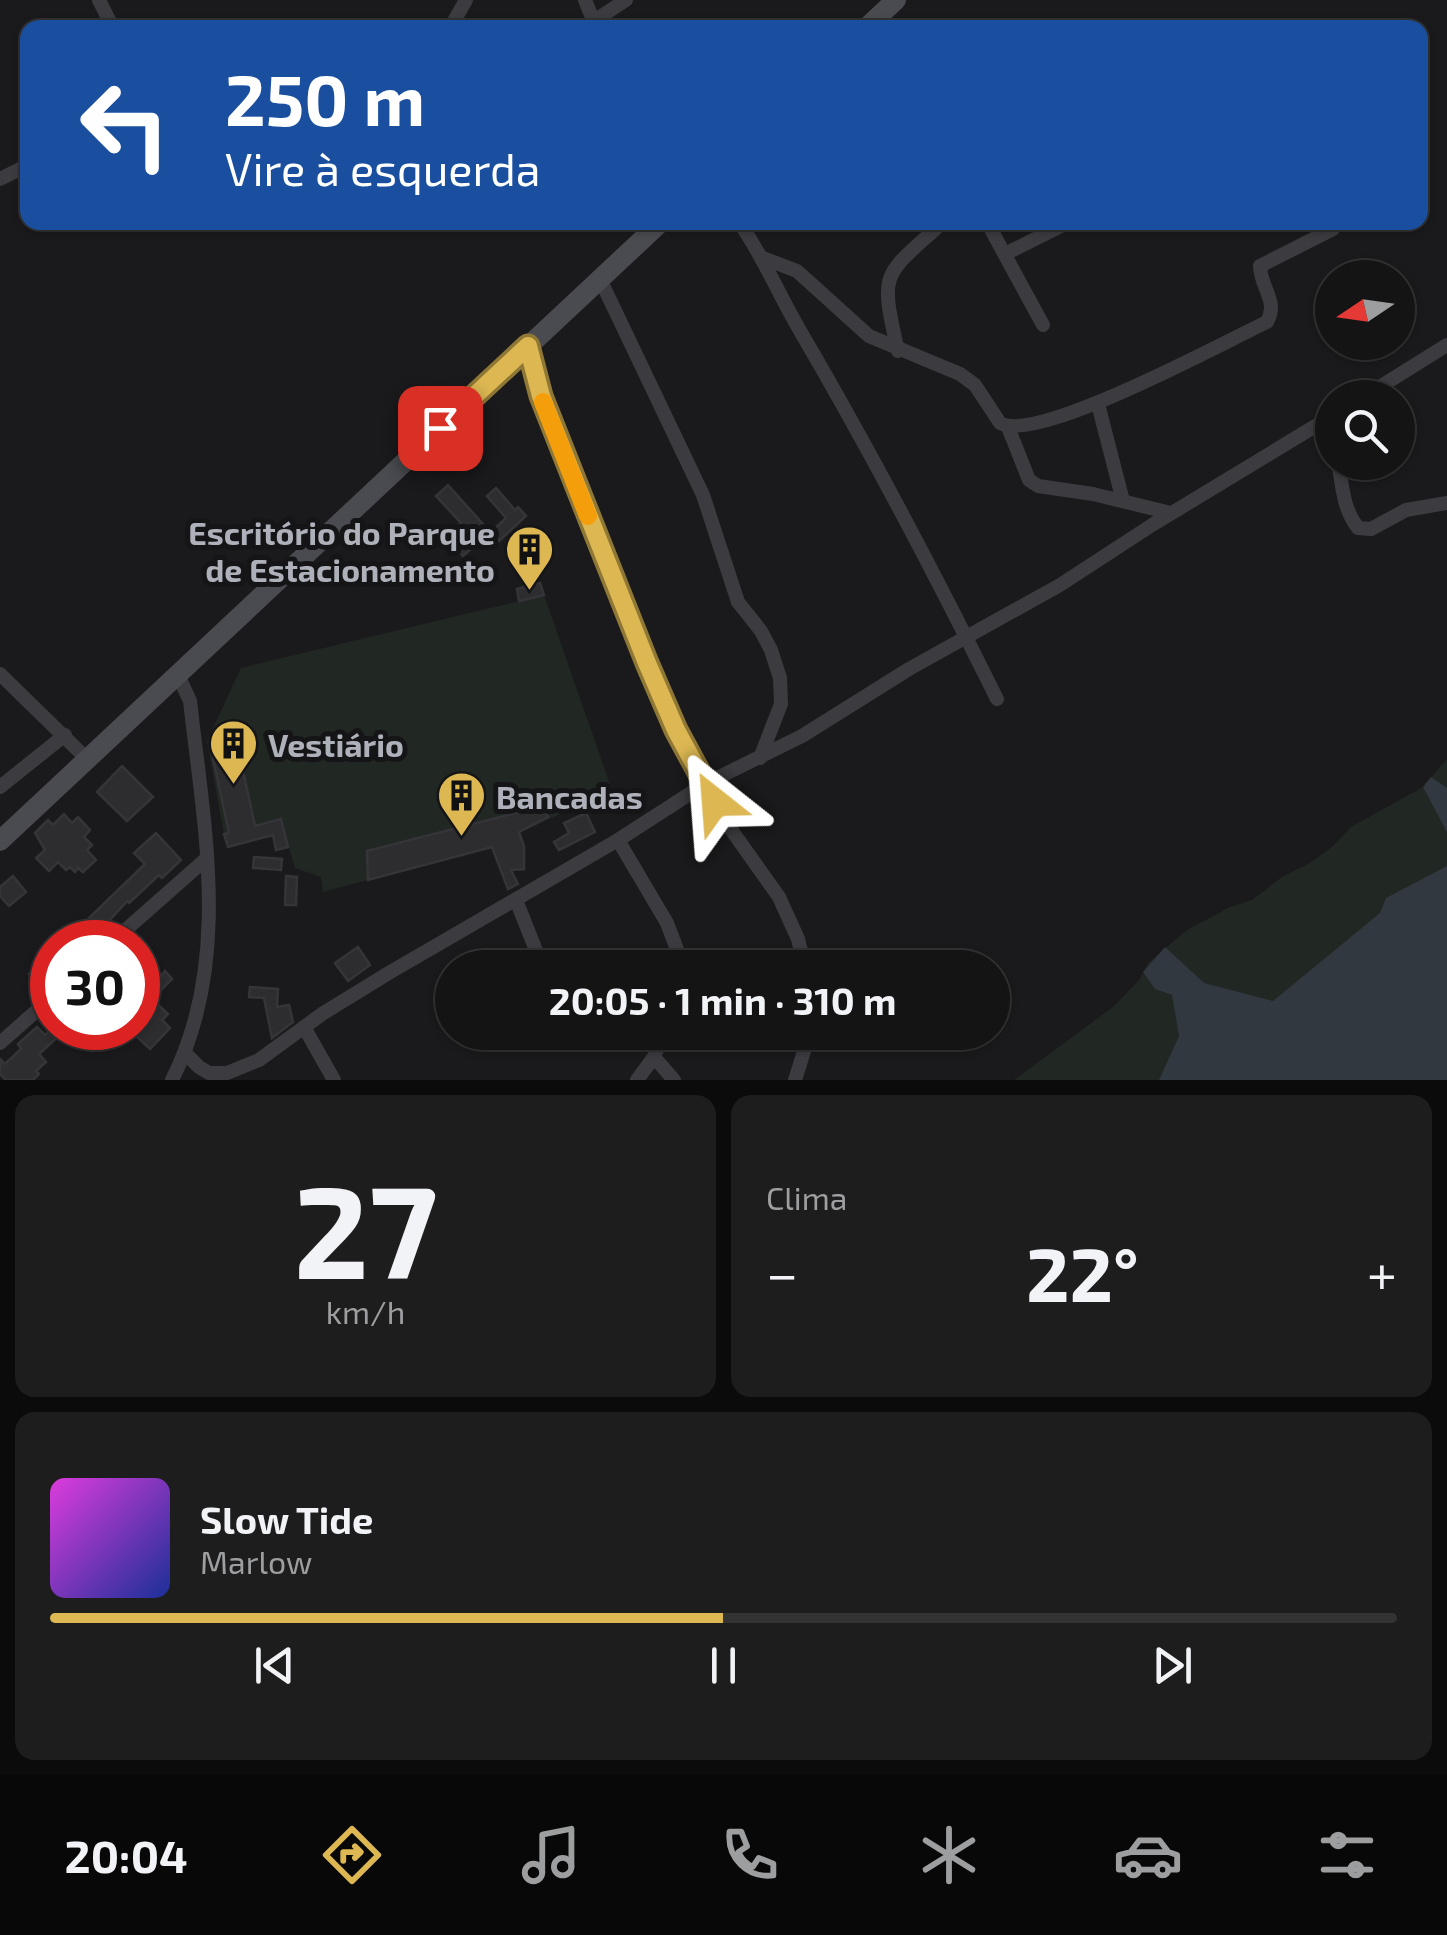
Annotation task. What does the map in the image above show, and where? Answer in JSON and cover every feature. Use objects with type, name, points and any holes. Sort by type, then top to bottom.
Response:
[{"type":"main road","points":[[877,20],[896,0]]},
{"type":"main road","points":[[0,841],[652,230]]},
{"type":"street","points":[[600,20],[626,0]]},
{"type":"street","points":[[744,230],[844,403],[997,700]]},
{"type":"street","points":[[898,350],[886,284],[894,267],[935,230]]},
{"type":"street","points":[[992,230],[1043,325]]},
{"type":"street","points":[[1005,254],[1053,230]]},
{"type":"street","points":[[1008,428],[1098,404],[1267,322],[1272,302],[1260,266],[1331,230]]},
{"type":"street","points":[[763,258],[797,271],[869,336],[960,374],[975,385],[1000,423],[1008,428],[1029,480],[1038,486],[1171,513]]},
{"type":"street","points":[[600,279],[704,495],[738,602],[762,631],[771,650],[780,678],[782,704],[760,758]]},
{"type":"street","points":[[528,346],[541,396],[676,730],[725,821],[779,897],[801,950]]},
{"type":"street","points":[[1391,380],[1447,346]]},
{"type":"street","points":[[1098,404],[1123,501]]},
{"type":"street","points":[[186,1053],[198,1067],[227,1074],[258,1060],[387,974],[618,840],[705,784],[802,736],[1060,585],[1315,426]]},
{"type":"street","points":[[1340,480],[1348,515],[1358,528],[1371,529],[1406,510],[1447,503]]},
{"type":"street","points":[[0,674],[87,759]]},
{"type":"street","points":[[172,1080],[186,1053],[205,985],[211,905],[190,700],[178,675]]},
{"type":"street","points":[[0,787],[65,734]]},
{"type":"street","points":[[618,840],[667,924],[677,950]]},
{"type":"street","points":[[137,920],[206,858]]},
{"type":"street","points":[[516,900],[536,950]]},
{"type":"street","points":[[0,1043],[30,1016]]},
{"type":"street","points":[[304,1028],[334,1080]]},
{"type":"street","points":[[637,1080],[657,1050]]},
{"type":"street","points":[[795,1080],[804,1050]]},
{"type":"street","points":[[654,1057],[674,1080]]},
{"type":"shaded area","points":[[544,595],[612,790],[487,848],[323,892],[321,877],[295,868],[281,819],[224,834],[207,741],[241,668]]},
{"type":"shaded area","points":[[1447,759],[1447,1080],[1014,1080],[1113,1007],[1140,979],[1148,963],[1187,930],[1252,900],[1282,877],[1310,863],[1351,827],[1423,787]]},
{"type":"shaded area","points":[[1431,777],[1447,788],[1447,832],[1423,787]]},
{"type":"shaded area","points":[[1447,866],[1447,1080],[1159,1080],[1179,1036],[1172,995],[1155,989],[1143,972],[1165,947],[1204,983],[1273,1001],[1380,913],[1386,898]]},
{"type":"building","points":[[448,485],[490,532],[463,556],[446,537],[461,523],[436,496]]},
{"type":"building","points":[[496,488],[515,510],[518,507],[526,516],[499,541],[491,532],[506,518],[487,496]]},
{"type":"building","name":"Escritório do Parque de Estacionamento","points":[[540,583],[544,595],[519,601],[517,589]]},
{"type":"building","name":"Vestiário","points":[[238,748],[255,826],[281,819],[288,847],[276,850],[273,835],[228,847],[224,834],[229,833],[212,754]]},
{"type":"building","points":[[122,766],[153,797],[127,821],[97,792]]},
{"type":"building","name":"Bancadas","points":[[543,806],[548,817],[519,832],[524,846],[524,869],[511,870],[518,884],[508,889],[492,847],[368,880],[367,851]]},
{"type":"building","points":[[586,813],[595,832],[559,850],[554,842],[569,833],[564,823]]},
{"type":"building","points":[[64,814],[72,823],[78,817],[90,830],[84,837],[92,845],[87,850],[96,860],[83,872],[70,867],[66,870],[58,862],[49,871],[36,858],[45,850],[35,833],[48,820],[53,825]]},
{"type":"building","points":[[156,833],[181,860],[127,901],[110,920],[91,920],[145,864],[134,853]]},
{"type":"building","points":[[254,857],[282,859],[281,870],[253,868]]},
{"type":"building","points":[[13,876],[26,892],[9,906],[0,896],[0,887]]},
{"type":"building","points":[[286,876],[297,877],[296,905],[285,905]]},
{"type":"building","points":[[358,947],[370,965],[348,981],[335,963]]},
{"type":"building","points":[[165,971],[172,979],[160,991],[160,977]]},
{"type":"building","points":[[250,987],[278,989],[277,1007],[289,1005],[293,1022],[272,1038],[264,998],[249,997]]},
{"type":"building","points":[[160,1006],[168,1014],[162,1020],[170,1028],[160,1038]]},
{"type":"building","points":[[30,1033],[30,1050],[43,1050],[39,1054],[46,1062],[33,1080],[6,1080],[0,1074],[0,1059],[5,1064],[21,1049],[18,1044]]},
{"type":"slow traffic","points":[[543,402],[588,516]]},
{"type":"place","name":"Escritório do Parque de Estacionamento","points":[[530,592]]},
{"type":"place","name":"Vestiário","points":[[233,786]]},
{"type":"place","name":"Bancadas","points":[[461,838]]},
{"type":"route","points":[[440,428],[528,346],[541,396],[573,482],[647,663],[676,730],[715,802]]}]
